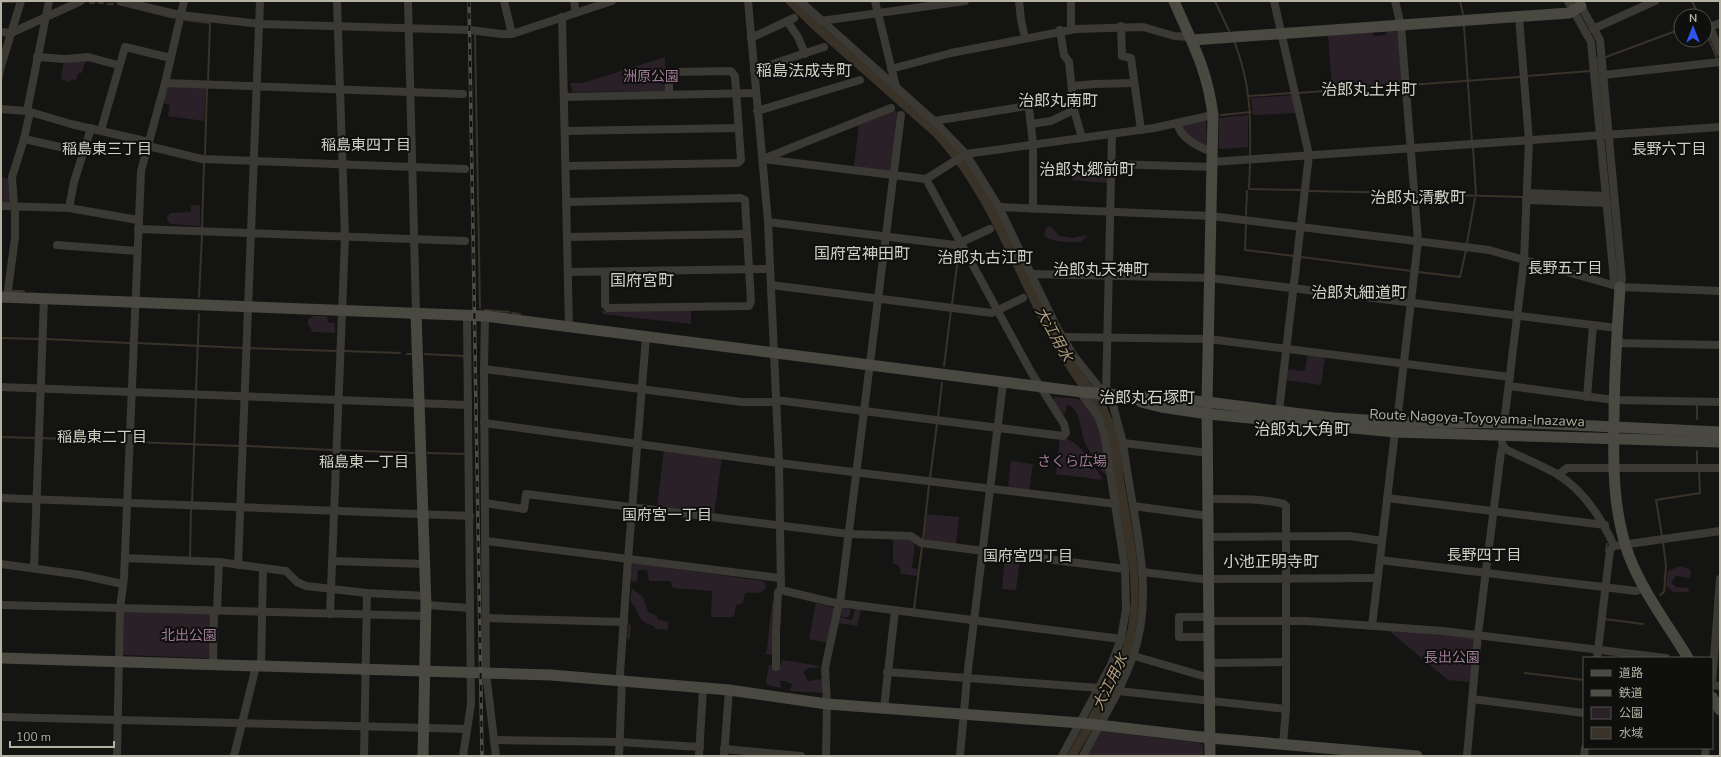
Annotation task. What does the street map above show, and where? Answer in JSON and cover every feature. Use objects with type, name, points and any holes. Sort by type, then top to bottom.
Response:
[{"type":"street","points":[[1,66],[21,1]]},
{"type":"street","points":[[49,1],[35,68],[36,74],[24,139],[12,177],[15,237],[4,298],[485,316],[774,354],[1108,395]]},
{"type":"street","points":[[1,32],[11,33],[81,1]]},
{"type":"street","points":[[116,756],[120,608],[123,584],[127,503],[134,303],[141,171],[165,83],[184,1]]},
{"type":"street","points":[[238,565],[258,87],[260,1]]},
{"type":"street","points":[[330,614],[345,237],[337,1]]},
{"type":"street","points":[[408,1],[416,314],[426,606],[423,756]]},
{"type":"street","points":[[504,1],[512,34]]},
{"type":"street","points":[[574,1],[576,13]]},
{"type":"street","points":[[126,2],[180,15],[260,24],[472,30],[512,34],[612,1]]},
{"type":"street","points":[[748,1],[768,222],[779,463],[781,590],[778,592],[776,667]]},
{"type":"street","points":[[800,1],[934,121],[966,154],[999,208],[1062,337],[1074,356],[1108,395]]},
{"type":"street","points":[[874,1],[896,87]]},
{"type":"street","points":[[821,21],[965,1]]},
{"type":"street","points":[[1019,1],[1021,20],[1026,38]]},
{"type":"street","points":[[1071,1],[1071,29]]},
{"type":"street","points":[[1174,1],[1192,38],[1207,78],[1213,115],[1207,402],[1209,453],[1210,756]]},
{"type":"street","points":[[1274,1],[1309,156],[1279,411]]},
{"type":"street","points":[[1372,626],[1418,241],[1401,26],[1395,1]]},
{"type":"street","points":[[1568,1],[1577,7],[1600,40],[1603,75],[1606,200],[1614,280],[1620,287]]},
{"type":"street","points":[[1593,29],[1655,1]]},
{"type":"street","points":[[891,68],[950,53],[1071,29],[1121,26],[1143,27],[1174,36],[1192,38],[1282,34],[1519,17],[1577,7]]},
{"type":"street","points":[[1577,7],[1591,42],[1622,280],[1620,287],[1615,343],[1614,400],[1614,468],[1620,544]]},
{"type":"street","points":[[562,17],[569,327]]},
{"type":"street","points":[[1467,756],[1478,634],[1503,446],[1503,429],[1524,260],[1529,141],[1519,17]]},
{"type":"street","points":[[752,38],[791,19],[805,54]]},
{"type":"street","points":[[1720,22],[1710,27],[1720,52]]},
{"type":"street","points":[[1121,26],[1122,56],[1131,58],[1141,130]]},
{"type":"street","points":[[1060,30],[1064,55],[1069,62],[1074,110],[1082,138]]},
{"type":"street","points":[[101,130],[118,65],[125,47],[171,58]]},
{"type":"street","points":[[754,70],[824,47]]},
{"type":"street","points":[[37,57],[65,59],[88,57],[118,65]]},
{"type":"street","points":[[1603,75],[1720,62]]},
{"type":"street","points":[[566,166],[738,163],[741,160],[735,76],[731,71],[672,72],[669,77],[669,94]]},
{"type":"street","points":[[758,111],[860,80]]},
{"type":"street","points":[[165,83],[463,94]]},
{"type":"street","points":[[1072,86],[1134,83]]},
{"type":"street","points":[[564,97],[756,93]]},
{"type":"street","points":[[934,121],[1027,106],[1029,109],[1033,144],[1033,209]]},
{"type":"street","points":[[763,159],[891,108]]},
{"type":"street","points":[[1,109],[29,111],[71,124],[101,130],[202,159],[465,169]]},
{"type":"street","points":[[1031,124],[1051,121],[1074,110]]},
{"type":"street","points":[[826,756],[827,704],[825,668],[839,603],[849,534],[901,115]]},
{"type":"street","points":[[763,159],[926,179],[966,154],[1141,130],[1213,115]]},
{"type":"street","points":[[1177,123],[1178,128],[1188,139],[1212,160]]},
{"type":"street","points":[[70,208],[74,182],[91,128]]},
{"type":"street","points":[[565,131],[739,128]]},
{"type":"street","points":[[1111,164],[1309,156],[1720,128]]},
{"type":"street","points":[[1083,756],[1098,725],[1118,691],[1134,656],[1142,618],[1142,572],[1133,506],[1123,443],[1108,395],[1112,134]]},
{"type":"street","points":[[24,139],[83,152]]},
{"type":"street","points":[[484,369],[742,402],[776,401],[1063,436],[1066,429],[1064,424],[1040,387],[997,311],[926,179]]},
{"type":"street","points":[[1527,197],[1606,200]]},
{"type":"street","points":[[566,202],[741,198],[745,200],[751,301],[749,306],[608,308],[605,305],[605,272]]},
{"type":"street","points":[[1,206],[70,208],[138,220]]},
{"type":"street","points":[[999,208],[1211,216],[1489,250],[1620,287],[1720,291]]},
{"type":"street","points":[[768,222],[955,245],[990,229]]},
{"type":"street","points":[[138,229],[465,241]]},
{"type":"street","points":[[567,237],[747,234]]},
{"type":"street","points":[[57,245],[137,251]]},
{"type":"street","points":[[568,272],[770,269]]},
{"type":"street","points":[[1031,274],[1210,278],[1518,314],[1617,328]]},
{"type":"street","points":[[771,284],[992,313],[1023,298]]},
{"type":"street","points":[[34,568],[44,299]]},
{"type":"street","points":[[463,756],[471,704],[467,316]]},
{"type":"street","points":[[485,316],[484,423],[486,673],[496,756]]},
{"type":"street","points":[[1587,397],[1593,325]]},
{"type":"street","points":[[619,756],[622,681],[620,674],[646,337]]},
{"type":"street","points":[[1062,337],[1209,339],[1510,377]]},
{"type":"street","points":[[1615,343],[1720,345]]},
{"type":"street","points":[[960,756],[967,678],[1003,383]]},
{"type":"street","points":[[1509,386],[1614,400],[1720,402]]},
{"type":"street","points":[[1,387],[245,395],[468,405]]},
{"type":"street","points":[[1062,756],[1082,723],[1111,665],[1121,639],[1126,609],[1125,569],[1104,433],[1098,416],[1081,392]]},
{"type":"street","name":"Route Nagoya-Toyoyama-Inazawa","points":[[1108,395],[1207,402],[1396,427]]},
{"type":"street","name":"Route Nagoya-Toyoyama-Inazawa","points":[[1108,395],[1161,408],[1208,414],[1396,427],[1614,433],[1720,432]]},
{"type":"street","points":[[484,423],[779,463],[1116,504]]},
{"type":"street","name":"Route Nagoya-Toyoyama-Inazawa","points":[[1614,433],[1720,442]]},
{"type":"street","points":[[1123,443],[1209,453]]},
{"type":"street","points":[[1503,446],[1558,475],[1586,500],[1620,544],[1687,657]]},
{"type":"street","points":[[1558,475],[1567,468],[1720,468]]},
{"type":"street","points":[[485,503],[524,508],[526,494],[849,534],[911,536],[921,543],[1125,569]]},
{"type":"street","points":[[1,498],[470,516]]},
{"type":"street","points":[[1387,498],[1605,525]]},
{"type":"street","points":[[1209,499],[1248,499],[1284,504],[1286,537],[1286,709],[1283,744]]},
{"type":"street","points":[[1133,506],[1209,516]]},
{"type":"street","points":[[1597,654],[1610,550],[1620,544],[1720,531]]},
{"type":"street","points":[[1209,537],[1350,536],[1382,541]]},
{"type":"street","points":[[486,541],[780,578]]},
{"type":"street","points":[[124,558],[219,562],[286,571],[301,584],[367,593],[426,606],[470,608]]},
{"type":"street","points":[[1380,560],[1636,591],[1645,588]]},
{"type":"street","points":[[332,561],[424,564]]},
{"type":"street","points":[[213,665],[219,562]]},
{"type":"street","points":[[1,564],[81,575],[123,584]]},
{"type":"street","points":[[234,756],[258,666],[262,612],[263,569]]},
{"type":"street","points":[[1142,572],[1210,580],[1378,578]]},
{"type":"street","points":[[1713,672],[1720,579]]},
{"type":"street","points":[[781,590],[839,603],[1121,639]]},
{"type":"street","points":[[364,756],[367,593]]},
{"type":"street","points":[[1,605],[330,614],[366,614],[426,606]]},
{"type":"street","points":[[884,708],[895,610]]},
{"type":"street","points":[[1210,638],[1179,638],[1179,616],[1210,619],[1286,620],[1478,634],[1597,654],[1649,657]]},
{"type":"street","points":[[486,618],[624,622]]},
{"type":"street","points":[[1134,656],[1210,678]]},
{"type":"street","points":[[1,658],[551,675],[728,690],[827,704],[1082,723],[1210,738],[1417,756]]},
{"type":"street","points":[[1210,663],[1286,662]]},
{"type":"street","points":[[887,672],[1100,688]]},
{"type":"street","points":[[699,756],[703,688]]},
{"type":"street","points":[[728,690],[724,752],[801,756]]},
{"type":"street","points":[[1118,691],[1286,709]]},
{"type":"street","points":[[1472,699],[1583,713]]},
{"type":"street","points":[[1713,699],[1720,710]]},
{"type":"street","points":[[1,717],[467,729]]},
{"type":"street","points":[[494,740],[620,742],[700,747]]},
{"type":"green space","points":[[1395,30],[1398,33],[1402,83],[1332,88],[1328,35],[1373,32],[1373,36],[1386,35],[1386,31]]},
{"type":"green space","name":"洲原公園","points":[[665,57],[666,89],[664,91],[573,92],[570,83],[583,83]]},
{"type":"green space","points":[[86,59],[82,72],[78,73],[76,80],[71,79],[70,82],[61,79],[64,61]]},
{"type":"green space","points":[[171,86],[206,87],[204,121],[168,116],[170,105],[163,103],[168,88]]},
{"type":"green space","points":[[1293,95],[1297,113],[1253,115],[1251,98]]},
{"type":"green space","points":[[894,110],[897,112],[890,171],[854,167],[859,123]]},
{"type":"green space","points":[[1248,115],[1248,147],[1219,149],[1219,118]]},
{"type":"green space","points":[[1203,120],[1206,122],[1207,146],[1190,139],[1181,125]]},
{"type":"green space","points":[[1072,170],[1109,172],[1108,183],[1072,180]]},
{"type":"green space","points":[[1,176],[8,179],[11,202],[1,203]]},
{"type":"green space","points":[[200,205],[200,226],[171,224],[168,222],[167,217],[170,213],[191,212],[191,206]]},
{"type":"green space","points":[[1050,226],[1060,236],[1073,238],[1085,235],[1087,236],[1081,242],[1062,242],[1052,240],[1044,236],[1046,228]]},
{"type":"green space","points":[[691,309],[691,324],[602,314],[602,311]]},
{"type":"green space","points":[[313,316],[327,316],[328,322],[335,323],[335,333],[313,332],[308,324],[308,319]]},
{"type":"green space","points":[[1308,354],[1325,356],[1321,385],[1285,380],[1287,369],[1305,371]]},
{"type":"green space","points":[[1055,397],[1073,398],[1082,401],[1090,407],[1095,415],[1102,435],[1108,475],[1100,470],[1086,446],[1076,412],[1069,405],[1066,406],[1066,412],[1062,415],[1053,400]]},
{"type":"green space","name":"さくら広場","points":[[1060,437],[1073,442],[1080,448],[1103,480],[1056,474]]},
{"type":"green space","points":[[664,450],[722,457],[714,515],[657,508]]},
{"type":"green space","points":[[1011,461],[1033,464],[1029,491],[1008,488]]},
{"type":"green space","points":[[927,514],[959,517],[956,545],[924,541]]},
{"type":"green space","points":[[893,539],[911,540],[915,542],[912,568],[918,569],[917,576],[901,574],[899,565],[893,564]]},
{"type":"green space","points":[[1005,557],[1020,559],[1016,590],[1002,589]]},
{"type":"green space","points":[[633,563],[763,581],[766,586],[763,591],[757,593],[745,593],[743,603],[736,605],[734,617],[711,617],[712,591],[673,588],[670,581],[649,581],[647,570],[638,570],[637,581],[632,582],[630,572]]},
{"type":"green space","points":[[1680,566],[1691,571],[1690,578],[1676,576],[1671,583],[1676,587],[1688,588],[1689,592],[1673,592],[1666,586],[1668,571]]},
{"type":"green space","points":[[632,589],[643,597],[648,612],[657,616],[657,619],[669,622],[667,630],[656,629],[654,626],[642,620],[630,600]]},
{"type":"green space","points":[[772,602],[774,603],[774,655],[765,654],[767,649]]},
{"type":"green space","points":[[816,603],[834,608],[827,643],[809,639]]},
{"type":"green space","points":[[843,607],[847,607],[849,608],[849,616],[843,617],[840,614],[840,610]]},
{"type":"green space","points":[[855,609],[861,610],[857,626],[839,623],[839,617],[852,620]]},
{"type":"green space","name":"北出公園","points":[[125,611],[210,614],[212,616],[211,656],[209,658],[124,655],[122,653],[123,614]]},
{"type":"green space","points":[[628,623],[631,626],[630,638],[627,640]]},
{"type":"green space","name":"長出公園","points":[[1388,630],[1472,637],[1475,640],[1471,682],[1448,680]]},
{"type":"green space","points":[[782,660],[820,666],[818,668],[808,668],[803,672],[808,681],[822,679],[822,693],[790,691],[792,684],[785,681],[780,681],[781,688],[768,685],[766,682],[769,665],[780,667]]},
{"type":"green space","points":[[1101,731],[1200,743],[1203,746],[1203,756],[1086,756]]},
{"type":"water","name":"大江用水","points":[[784,1],[796,1],[825,29],[936,127],[961,153],[995,206],[1071,359],[1107,404],[1119,441],[1135,544],[1139,587],[1138,608],[1136,630],[1126,665],[1107,705],[1077,756],[1067,756],[1113,672],[1122,650],[1128,628],[1131,600],[1130,574],[1104,420],[1058,355],[1040,322],[986,211],[953,160],[933,136],[811,28]]},
{"type":"waterway","points":[[27,1],[46,1]]},
{"type":"waterway","points":[[1215,1],[1229,31]]},
{"type":"waterway","points":[[1460,1],[1463,14]]},
{"type":"waterway","points":[[1692,1],[1695,8]]},
{"type":"waterway","points":[[1,2],[17,2]]},
{"type":"waterway","points":[[108,4],[113,4]]},
{"type":"waterway","points":[[118,4],[174,18]]},
{"type":"waterway","points":[[185,20],[210,23],[208,82]]},
{"type":"waterway","points":[[1464,26],[1472,142]]},
{"type":"waterway","points":[[1606,57],[1673,32]]},
{"type":"waterway","points":[[475,35],[480,308]]},
{"type":"waterway","points":[[1235,43],[1247,85],[1250,112],[1250,157]]},
{"type":"waterway","points":[[1713,48],[1717,58]]},
{"type":"waterway","points":[[1597,58],[1604,130]]},
{"type":"waterway","points":[[1,81],[4,67]]},
{"type":"waterway","points":[[1527,76],[1590,71]]},
{"type":"waterway","points":[[1409,85],[1520,77]]},
{"type":"waterway","points":[[1298,93],[1402,85]]},
{"type":"waterway","points":[[205,154],[207,88]]},
{"type":"waterway","points":[[1249,96],[1292,93]]},
{"type":"waterway","points":[[1221,115],[1251,112]]},
{"type":"waterway","points":[[1473,148],[1476,195]]},
{"type":"waterway","points":[[202,228],[204,163]]},
{"type":"waterway","points":[[1250,163],[1249,189],[1302,190]]},
{"type":"waterway","points":[[1246,215],[1247,191]]},
{"type":"waterway","points":[[1309,191],[1411,193]]},
{"type":"waterway","points":[[1418,194],[1523,197]]},
{"type":"waterway","points":[[1467,243],[1475,198]]},
{"type":"waterway","points":[[1246,223],[1245,250],[1294,256]]},
{"type":"waterway","points":[[199,297],[202,235]]},
{"type":"waterway","points":[[1419,272],[1460,277],[1466,250]]},
{"type":"waterway","points":[[952,304],[959,251]]},
{"type":"waterway","points":[[1301,257],[1412,271]]},
{"type":"waterway","points":[[12,291],[24,291]]},
{"type":"waterway","points":[[485,310],[509,312]]},
{"type":"waterway","points":[[944,366],[951,310]]},
{"type":"waterway","points":[[512,313],[520,314]]},
{"type":"waterway","points":[[196,391],[199,314]]},
{"type":"waterway","points":[[1,338],[39,339]]},
{"type":"waterway","points":[[45,339],[130,343]]},
{"type":"waterway","points":[[137,343],[244,348]]},
{"type":"waterway","points":[[250,348],[336,351]]},
{"type":"waterway","points":[[344,351],[400,353]]},
{"type":"waterway","points":[[407,354],[412,354]]},
{"type":"waterway","points":[[425,354],[464,356],[464,358]]},
{"type":"waterway","points":[[938,417],[942,383]]},
{"type":"waterway","points":[[192,502],[196,397]]},
{"type":"waterway","points":[[1697,404],[1697,419]]},
{"type":"waterway","points":[[930,478],[937,424]]},
{"type":"waterway","points":[[1,437],[36,438]]},
{"type":"waterway","points":[[42,438],[127,442]]},
{"type":"waterway","points":[[133,442],[240,446]]},
{"type":"waterway","points":[[247,446],[333,450]]},
{"type":"waterway","points":[[339,450],[414,453]]},
{"type":"waterway","points":[[1697,451],[1697,464]]},
{"type":"waterway","points":[[428,453],[466,454]]},
{"type":"waterway","points":[[1662,536],[1656,500],[1700,493],[1699,471]]},
{"type":"waterway","points":[[923,540],[929,485]]},
{"type":"waterway","points":[[190,559],[191,508]]},
{"type":"waterway","points":[[1660,595],[1664,592],[1666,566],[1663,542]]},
{"type":"waterway","points":[[1606,551],[1607,544]]},
{"type":"waterway","points":[[914,609],[922,546]]},
{"type":"waterway","points":[[1604,619],[1643,624]]},
{"type":"waterway","points":[[1525,673],[1583,680]]},
{"type":"railway","points":[[469,1],[482,756]]},
{"type":"district","name":"稲島法成寺町","points":[[804,71]]},
{"type":"district","name":"治郎丸土井町","points":[[1369,90]]},
{"type":"district","name":"治郎丸南町","points":[[1058,101]]},
{"type":"district","name":"稲島東四丁目","points":[[366,145]]},
{"type":"district","name":"稲島東三丁目","points":[[107,149]]},
{"type":"district","name":"長野六丁目","points":[[1669,149]]},
{"type":"district","name":"治郎丸郷前町","points":[[1087,170]]},
{"type":"district","name":"治郎丸清敷町","points":[[1418,198]]},
{"type":"district","name":"国府宮神田町","points":[[862,254]]},
{"type":"district","name":"治郎丸古江町","points":[[985,258]]},
{"type":"district","name":"長野五丁目","points":[[1565,268]]},
{"type":"district","name":"治郎丸天神町","points":[[1101,270]]},
{"type":"district","name":"国府宮町","points":[[642,281]]},
{"type":"district","name":"治郎丸細道町","points":[[1359,293]]},
{"type":"district","name":"治郎丸石塚町","points":[[1147,398]]},
{"type":"district","name":"治郎丸大角町","points":[[1302,430]]},
{"type":"district","name":"稲島東二丁目","points":[[102,437]]},
{"type":"district","name":"稲島東一丁目","points":[[364,462]]},
{"type":"district","name":"国府宮一丁目","points":[[667,515]]},
{"type":"district","name":"長野四丁目","points":[[1484,555]]},
{"type":"district","name":"国府宮四丁目","points":[[1028,556]]},
{"type":"district","name":"小池正明寺町","points":[[1271,562]]}]
